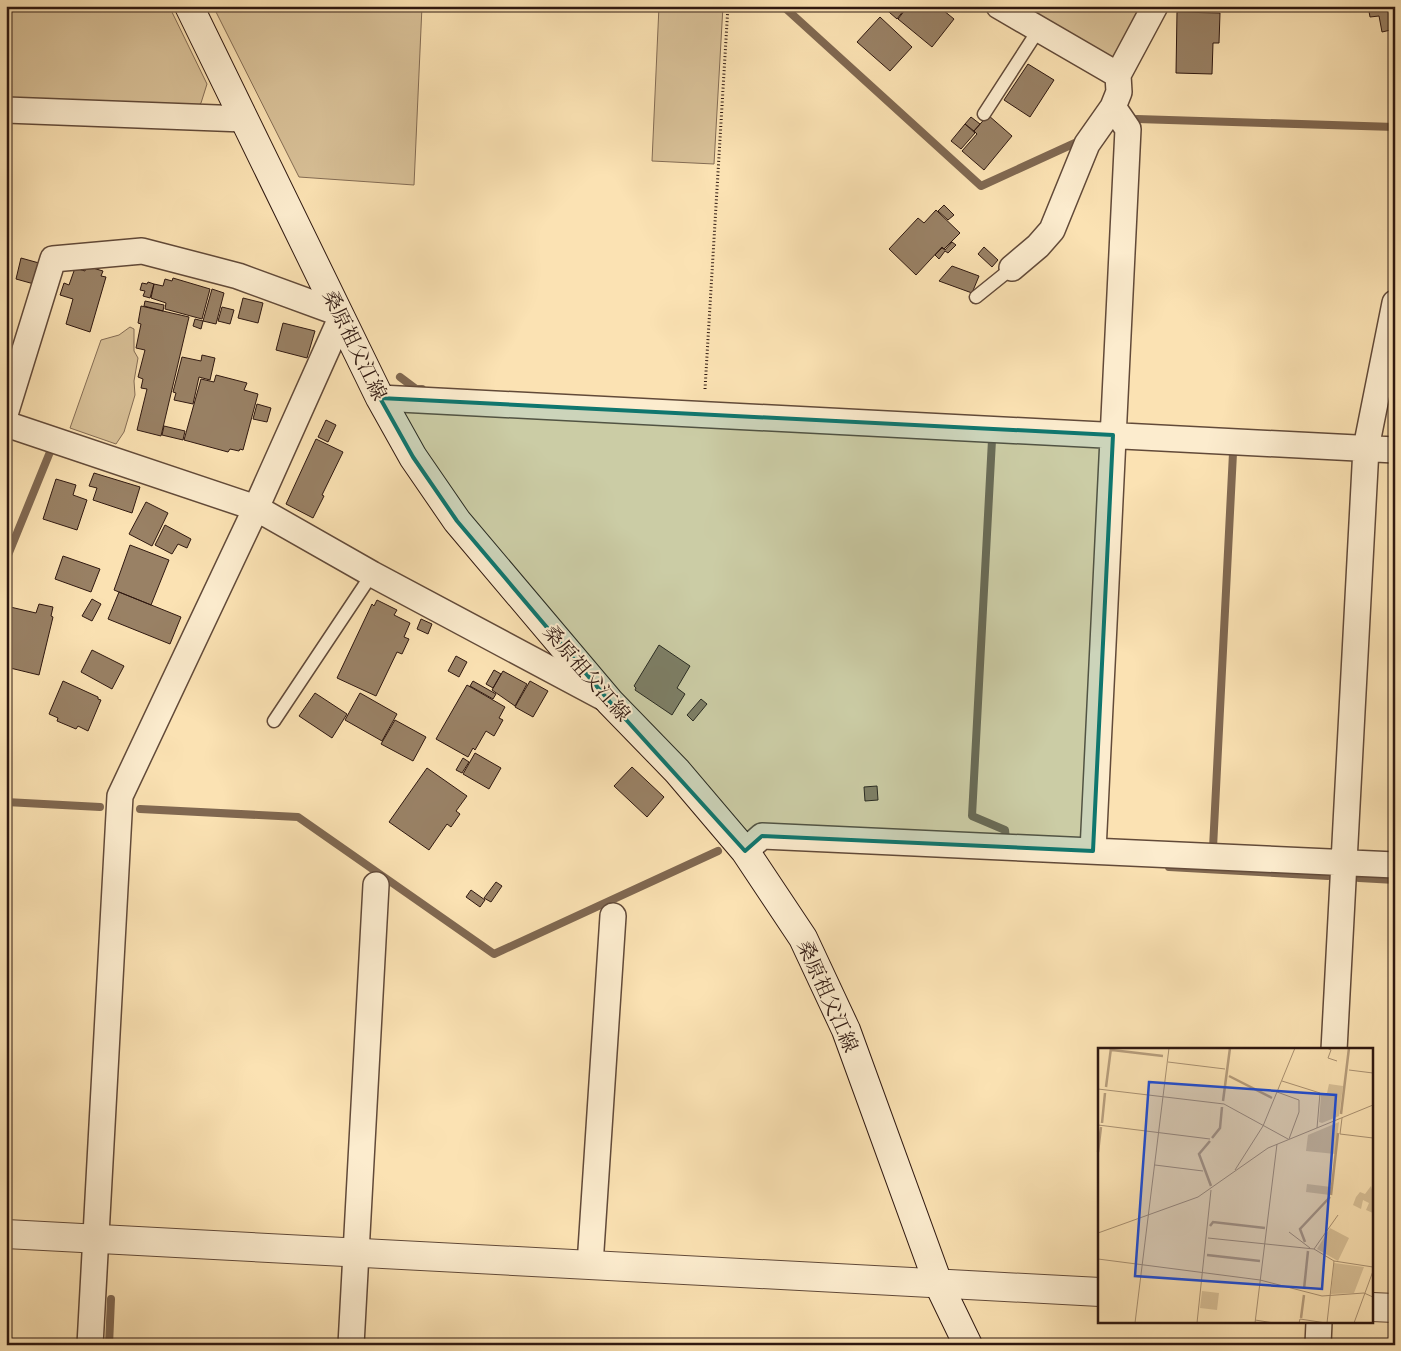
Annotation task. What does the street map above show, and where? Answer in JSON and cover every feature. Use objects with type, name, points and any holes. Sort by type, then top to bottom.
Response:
[{"type":"main road","name":"桑原祖父江線","points":[[189,6],[380,398],[412,457],[457,521],[610,702],[677,771],[745,851],[803,938],[846,1030],[938,1283],[968,1345]]},
{"type":"main road","points":[[6,1234],[1098,1292]]},
{"type":"main road","points":[[1374,1307],[1395,1308]]},
{"type":"street","points":[[999,6],[1118,75]]},
{"type":"street","points":[[1012,268],[1038,246],[1052,230],[1087,144],[1113,107],[1120,92],[1118,75],[1155,6]]},
{"type":"street","points":[[1092,851],[1128,129],[1113,107]]},
{"type":"street","points":[[6,110],[244,119]]},
{"type":"street","points":[[6,411],[53,259],[142,252],[238,276],[340,315],[256,508],[120,796],[90,1345]]},
{"type":"street","points":[[1334,1048],[1366,448],[1395,303]]},
{"type":"street","points":[[380,398],[1395,450]]},
{"type":"street","points":[[6,424],[256,508],[372,574],[610,702]]},
{"type":"street","points":[[745,851],[762,836],[1395,865]]},
{"type":"street","points":[[351,1345],[376,885]]},
{"type":"street","points":[[590,1265],[613,916]]},
{"type":"street","points":[[1318,1345],[1319,1324]]},
{"type":"lane","points":[[984,114],[1039,29]]},
{"type":"lane","points":[[976,297],[1012,268]]},
{"type":"lane","points":[[274,721],[372,574]]},
{"type":"path","points":[[704,414],[728,6]]},
{"type":"highlighted area","points":[[380,398],[1113,435],[1093,851],[762,836],[745,851],[610,702],[457,521],[413,457]]},
{"type":"shaded area","points":[[6,6],[169,6],[207,84],[201,103],[192,111],[6,101]]},
{"type":"shaded area","points":[[213,6],[422,6],[414,185],[299,177]]},
{"type":"shaded area","points":[[659,6],[723,6],[714,164],[652,161]]},
{"type":"shaded area","points":[[1015,6],[1147,6],[1118,56],[1106,60]]},
{"type":"shaded area","points":[[130,327],[134,329],[134,351],[138,358],[134,381],[135,395],[124,432],[116,444],[70,428],[101,340],[119,335]]},
{"type":"building","points":[[882,6],[907,6],[897,19]]},
{"type":"building","points":[[908,6],[938,6],[954,19],[932,47],[898,19]]},
{"type":"building","points":[[1368,6],[1395,6],[1395,29],[1382,32],[1379,16],[1370,17]]},
{"type":"building","points":[[1177,12],[1220,13],[1219,43],[1213,43],[1212,74],[1176,73]]},
{"type":"building","points":[[880,17],[912,47],[890,71],[857,42]]},
{"type":"building","points":[[1028,64],[1054,80],[1030,117],[1004,100]]},
{"type":"building","points":[[988,115],[1012,136],[984,170],[962,151],[977,134],[974,131]]},
{"type":"building","points":[[971,117],[980,124],[974,131],[965,124]]},
{"type":"building","points":[[965,124],[975,133],[961,149],[951,141]]},
{"type":"building","points":[[944,205],[954,215],[948,220],[938,211]]},
{"type":"building","points":[[936,210],[960,233],[944,249],[942,247],[916,275],[889,249],[918,218],[924,223]]},
{"type":"building","points":[[952,242],[956,245],[948,253],[945,251],[939,259],[935,255],[942,248],[945,250]]},
{"type":"building","points":[[984,247],[998,260],[992,267],[978,254]]},
{"type":"building","points":[[21,258],[39,263],[34,284],[16,279]]},
{"type":"building","points":[[86,266],[103,271],[101,276],[106,277],[90,332],[66,324],[73,299],[60,295],[64,283],[69,285],[75,268],[85,271]]},
{"type":"building","points":[[952,266],[979,276],[972,293],[939,281]]},
{"type":"building","points":[[173,278],[210,289],[202,319],[165,309],[166,303],[151,298],[154,284],[163,286],[165,279],[172,281]]},
{"type":"building","points":[[148,282],[154,284],[150,298],[143,296],[145,291],[140,290],[142,283],[147,284]]},
{"type":"building","points":[[212,289],[224,293],[216,324],[203,321]]},
{"type":"building","points":[[243,298],[263,303],[258,323],[238,318]]},
{"type":"building","points":[[145,301],[164,305],[163,311],[144,306]]},
{"type":"building","points":[[141,306],[189,317],[161,436],[137,430],[147,389],[141,388],[143,379],[138,377],[145,350],[136,348],[141,324],[138,323]]},
{"type":"building","points":[[222,307],[234,310],[230,324],[218,321]]},
{"type":"building","points":[[195,319],[203,321],[201,329],[193,326]]},
{"type":"building","points":[[283,323],[315,331],[307,358],[276,350]]},
{"type":"building","points":[[202,355],[215,358],[210,380],[199,377],[193,404],[174,400],[176,393],[173,392],[182,357],[201,361]]},
{"type":"building","points":[[216,375],[247,383],[244,390],[258,394],[243,450],[230,449],[228,452],[184,440],[201,379],[214,382]]},
{"type":"building","points":[[257,404],[271,408],[267,422],[253,419]]},
{"type":"building","points":[[326,420],[336,425],[328,442],[318,437]]},
{"type":"building","points":[[164,426],[185,431],[183,440],[162,435]]},
{"type":"building","points":[[316,439],[343,452],[313,518],[286,504]]},
{"type":"building","points":[[94,473],[140,487],[132,513],[93,500],[97,488],[89,486]]},
{"type":"building","points":[[56,479],[76,485],[73,495],[87,500],[77,530],[43,519]]},
{"type":"building","points":[[146,502],[168,513],[152,546],[129,534]]},
{"type":"building","points":[[165,525],[191,539],[187,548],[178,544],[172,554],[155,545]]},
{"type":"building","points":[[130,545],[169,560],[151,605],[114,590]]},
{"type":"building","points":[[63,556],[100,569],[91,592],[55,579]]},
{"type":"building","points":[[119,592],[181,617],[170,644],[108,619]]},
{"type":"building","points":[[92,599],[101,604],[92,621],[82,616]]},
{"type":"building","points":[[377,600],[397,610],[394,615],[410,623],[404,637],[409,639],[402,654],[397,652],[376,696],[337,678],[372,604],[374,606]]},
{"type":"building","points":[[39,604],[53,607],[51,616],[53,617],[39,675],[6,667],[6,606],[36,613]]},
{"type":"building","points":[[421,619],[432,624],[428,634],[417,629]]},
{"type":"building","points":[[659,645],[690,666],[677,688],[685,694],[672,715],[635,690],[634,686]]},
{"type":"building","points":[[92,650],[124,666],[112,689],[81,672]]},
{"type":"building","points":[[456,656],[467,662],[459,677],[448,671]]},
{"type":"building","points":[[494,670],[501,674],[493,688],[486,684]]},
{"type":"building","points":[[503,671],[527,684],[515,706],[492,690]]},
{"type":"building","points":[[63,681],[101,700],[88,731],[78,726],[76,729],[57,721],[58,718],[49,714]]},
{"type":"building","points":[[473,681],[496,694],[493,699],[470,686]]},
{"type":"building","points":[[530,681],[548,691],[533,717],[515,707]]},
{"type":"building","points":[[467,685],[505,707],[499,718],[503,720],[494,736],[486,731],[475,750],[473,748],[468,757],[436,739]]},
{"type":"building","points":[[315,693],[347,714],[332,738],[299,716]]},
{"type":"building","points":[[360,693],[397,714],[382,741],[345,720]]},
{"type":"building","points":[[701,699],[707,704],[693,721],[687,715]]},
{"type":"building","points":[[395,720],[426,737],[413,761],[381,744]]},
{"type":"building","points":[[475,753],[501,768],[489,789],[463,774]]},
{"type":"building","points":[[463,758],[469,762],[462,773],[456,770]]},
{"type":"building","points":[[632,767],[664,797],[647,817],[614,786]]},
{"type":"building","points":[[427,768],[467,796],[456,811],[460,814],[451,827],[447,824],[429,850],[389,822]]},
{"type":"building","points":[[877,786],[878,800],[865,801],[864,787]]},
{"type":"building","points":[[496,882],[502,886],[491,902],[484,898]]},
{"type":"building","points":[[471,890],[485,900],[480,907],[466,897]]},
{"type":"waterway","points":[[783,6],[981,186],[1075,143]]},
{"type":"waterway","points":[[1137,119],[1395,127]]},
{"type":"waterway","points":[[400,377],[416,389],[422,389]]},
{"type":"waterway","points":[[992,440],[972,816],[1005,830],[1006,839]]},
{"type":"waterway","points":[[6,560],[50,452]]},
{"type":"waterway","points":[[1213,848],[1233,453]]},
{"type":"waterway","points":[[6,802],[100,807]]},
{"type":"waterway","points":[[140,809],[298,817],[494,954],[718,851]]},
{"type":"waterway","points":[[1169,867],[1328,876]]},
{"type":"waterway","points":[[1359,878],[1395,880]]},
{"type":"waterway","points":[[109,1345],[111,1299]]}]
